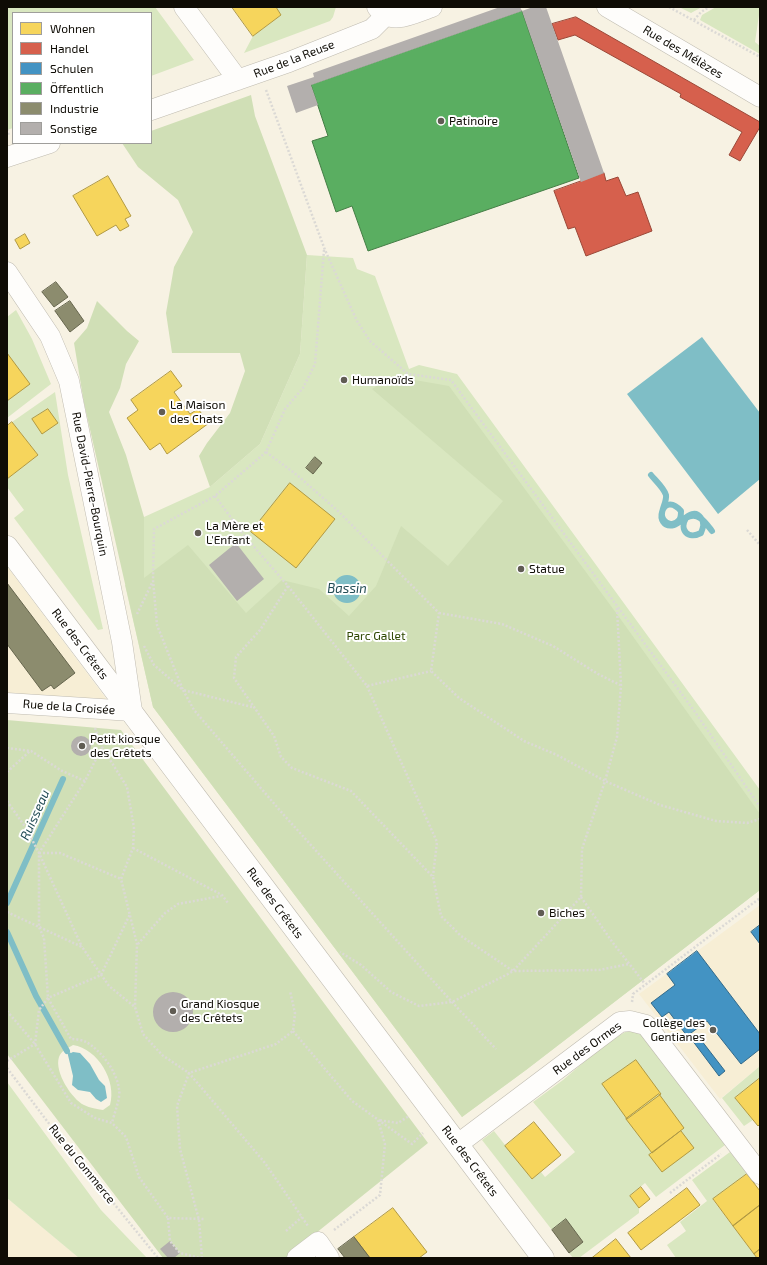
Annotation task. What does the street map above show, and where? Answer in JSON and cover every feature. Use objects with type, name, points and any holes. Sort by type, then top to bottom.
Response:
[{"type":"street","points":[[184,7],[238,80]]},
{"type":"street","name":"Rue de la Reuse","points":[[152,110],[260,72],[372,29],[382,11],[392,17],[404,17],[432,7]]},
{"type":"street","name":"Rue des Mélèzes","points":[[607,7],[760,97]]},
{"type":"street","points":[[7,157],[47,144]]},
{"type":"street","name":"Rue David-Pierre-Bourquin","points":[[7,272],[50,336],[69,381],[122,642],[132,712]]},
{"type":"street","name":"Rue des Crêtets","points":[[7,547],[544,1258]]},
{"type":"street","name":"Rue de la Croisée","points":[[7,703],[132,712]]},
{"type":"street","name":"Rue des Ormes","points":[[458,1144],[620,1022],[630,1021],[646,1025],[760,1174]]},
{"type":"street","points":[[297,1258],[327,1244]]},
{"type":"path","points":[[669,7],[760,57]]},
{"type":"path","points":[[694,20],[700,12],[709,7]]},
{"type":"path","points":[[260,72],[324,250],[357,321],[370,340],[408,374],[451,380],[617,608],[695,712],[760,807]]},
{"type":"path","points":[[324,250],[314,364],[303,388],[285,409],[266,452],[215,496],[154,530],[153,580],[157,625],[183,690],[194,710],[278,808],[452,1002],[496,1048]]},
{"type":"path","points":[[266,452],[297,475],[338,511],[439,613],[502,624],[553,646],[598,674],[621,685]]},
{"type":"path","points":[[215,496],[243,534],[288,586],[367,686],[437,842],[433,877],[441,916],[461,936],[513,971],[599,970],[629,964]]},
{"type":"path","points":[[747,530],[760,545]]},
{"type":"path","points":[[136,616],[153,580]]},
{"type":"path","points":[[288,586],[260,630],[236,657],[234,678],[274,736],[281,757],[292,768],[351,791],[433,877]]},
{"type":"path","points":[[617,608],[621,685],[618,737],[582,849],[581,897],[645,984]]},
{"type":"path","points":[[431,671],[439,613]]},
{"type":"path","points":[[141,640],[154,664],[183,690],[253,707]]},
{"type":"path","points":[[367,686],[431,671]]},
{"type":"path","points":[[431,671],[459,698],[524,741],[557,755],[605,781],[660,805],[716,821],[747,823],[760,819]]},
{"type":"path","points":[[94,725],[102,747],[127,786],[134,828],[133,848],[121,879],[137,944],[135,1007],[144,1034],[162,1055],[189,1072],[265,1163],[302,1217],[327,1244],[380,1195],[386,1144],[378,1120]]},
{"type":"path","points":[[102,747],[86,781],[39,853],[39,927],[44,938],[48,998],[71,1038],[85,1041],[97,1050],[115,1075],[120,1090],[112,1122]]},
{"type":"path","points":[[7,748],[31,751],[62,771],[86,781]]},
{"type":"path","points":[[7,772],[31,751]]},
{"type":"path","points":[[7,801],[26,828],[39,853],[82,947],[109,986],[135,1007]]},
{"type":"path","points":[[133,848],[222,895],[228,903]]},
{"type":"path","points":[[39,853],[60,853],[121,879]]},
{"type":"path","points":[[137,944],[165,913],[178,904],[222,895]]},
{"type":"path","points":[[336,950],[361,965],[391,992],[419,1006],[452,1002],[513,971],[581,897]]},
{"type":"path","points":[[632,1003],[633,994],[645,984],[760,898]]},
{"type":"path","points":[[8,912],[82,947]]},
{"type":"path","points":[[35,1044],[39,1010],[48,998],[101,975],[130,914]]},
{"type":"path","points":[[189,1072],[276,1044],[293,1031],[295,1013],[290,991]]},
{"type":"path","points":[[7,1011],[35,1044],[71,1103],[95,1118],[112,1122],[126,1137],[139,1177],[168,1218],[170,1241],[180,1253],[201,1258],[199,1220],[180,1149],[177,1106],[189,1072]]},
{"type":"path","points":[[293,1031],[352,1101],[412,1144],[425,1131]]},
{"type":"path","points":[[7,1061],[35,1044]]},
{"type":"path","name":"Rue du Commerce","points":[[7,1068],[47,1121],[158,1258]]},
{"type":"path","points":[[378,1120],[398,1124],[409,1115]]},
{"type":"path","points":[[670,1193],[736,1142]]},
{"type":"path","points":[[286,1231],[302,1217]]},
{"type":"path","points":[[168,1218],[204,1219]]},
{"type":"shaded area","points":[[7,566],[110,704],[7,697]]},
{"type":"shaded area","name":"Collège des Gentianes","points":[[760,905],[760,1066],[720,1099],[639,994]]},
{"type":"shaded area","points":[[7,1198],[79,1258],[7,1258]]},
{"type":"green space","points":[[7,7],[155,7],[194,60],[152,76],[152,12],[12,12],[12,128],[7,130]]},
{"type":"green space","points":[[276,7],[336,7],[330,21],[244,53],[253,36],[281,15]]},
{"type":"green space","points":[[679,7],[702,7],[691,13]]},
{"type":"green space","points":[[716,7],[759,7],[755,42],[760,46],[760,54],[700,20],[702,15]]},
{"type":"green space","points":[[251,95],[255,116],[307,255],[300,354],[260,444],[210,487],[199,456],[230,413],[245,371],[240,353],[172,353],[166,313],[174,267],[193,232],[178,200],[138,167],[123,144],[152,144],[152,131]]},
{"type":"green space","name":"Parc Gallet","points":[[307,255],[353,258],[357,269],[375,276],[409,369],[419,365],[457,374],[760,790],[760,890],[526,1070],[462,1117],[153,707],[125,585],[144,579],[144,517],[210,487],[260,444],[300,354]]},
{"type":"green space","name":"Parc Gallet","points":[[97,301],[139,341],[126,364],[120,388],[109,412],[126,455],[144,517],[144,578],[188,545],[246,613],[282,580],[319,589],[349,616],[376,586],[401,526],[448,566],[503,501],[372,389],[392,376],[449,386],[619,617],[760,814],[760,890],[526,1070],[462,1117],[153,707],[84,403],[74,343],[87,328]]},
{"type":"green space","points":[[16,310],[32,339],[51,384],[7,418],[7,317]]},
{"type":"green space","points":[[55,392],[68,475],[103,629],[98,630],[14,518],[24,510],[7,487],[7,479],[38,455],[12,422]]},
{"type":"green space","points":[[7,720],[121,730],[428,1143],[285,1258],[163,1258],[7,1054]],"holes":[[[73,1045],[82,1048],[98,1059],[108,1077],[111,1086],[110,1105],[103,1110],[89,1107],[79,1102],[69,1091],[59,1070],[59,1057],[63,1051]]]},
{"type":"green space","points":[[639,1030],[725,1145],[656,1197],[645,1183],[630,1196],[639,1208],[639,1213],[579,1258],[573,1258],[569,1253],[583,1242],[566,1220],[552,1230],[482,1140],[494,1131],[532,1179],[541,1172],[545,1177],[575,1152],[533,1102],[563,1080],[605,1044],[627,1031]]},
{"type":"green space","points":[[760,1066],[760,1078],[735,1098],[753,1120],[744,1126],[722,1098]]},
{"type":"green space","points":[[7,1082],[101,1210],[147,1258],[79,1258],[7,1198]]},
{"type":"green space","points":[[730,1152],[747,1174],[713,1200],[757,1258],[676,1258],[667,1245],[686,1231],[680,1222],[707,1201],[692,1180]]},
{"type":"water","points":[[702,337],[760,413],[760,479],[718,514],[627,394]]},
{"type":"water","name":"Bassin","points":[[347,575],[353,576],[357,579],[360,583],[360,595],[357,599],[353,602],[347,603],[341,602],[337,599],[334,595],[333,589],[334,583],[337,579],[341,576]]},
{"type":"water","points":[[67,1051],[71,1053],[80,1053],[90,1064],[99,1080],[105,1086],[107,1098],[101,1102],[90,1092],[78,1090],[72,1085],[73,1076]]},
{"type":"building: Wohnen","points":[[232,7],[276,7],[281,15],[253,36]]},
{"type":"building: Wohnen","points":[[108,176],[131,216],[125,219],[129,226],[120,231],[116,225],[97,236],[73,196]]},
{"type":"building: Wohnen","points":[[25,234],[30,243],[20,249],[15,240]]},
{"type":"building: Wohnen","points":[[7,353],[30,384],[7,401]]},
{"type":"building: Wohnen","name":"La Maison des Chats","points":[[171,371],[182,386],[174,392],[190,414],[198,409],[209,423],[167,454],[160,443],[150,450],[127,418],[138,410],[131,400]]},
{"type":"building: Wohnen","points":[[48,409],[58,423],[42,434],[32,419]]},
{"type":"building: Wohnen","points":[[12,422],[38,455],[7,479],[7,426]]},
{"type":"building: Wohnen","points":[[290,483],[335,519],[296,568],[251,532]]},
{"type":"building: Wohnen","points":[[636,1060],[661,1094],[627,1119],[602,1084]]},
{"type":"building: Wohnen","points":[[760,1078],[760,1124],[758,1126],[735,1098]]},
{"type":"building: Wohnen","points":[[659,1094],[684,1128],[652,1153],[626,1119]]},
{"type":"building: Wohnen","points":[[534,1122],[561,1155],[532,1179],[505,1146]]},
{"type":"building: Wohnen","points":[[681,1131],[694,1148],[662,1172],[649,1155]]},
{"type":"building: Wohnen","points":[[747,1174],[760,1191],[760,1205],[733,1226],[713,1199]]},
{"type":"building: Wohnen","points":[[641,1187],[650,1199],[639,1208],[630,1196]]},
{"type":"building: Wohnen","points":[[687,1188],[700,1205],[641,1250],[628,1233]]},
{"type":"building: Wohnen","points":[[760,1205],[760,1249],[754,1254],[733,1226]]},
{"type":"building: Wohnen","points":[[393,1208],[427,1252],[419,1258],[370,1258],[354,1237]]},
{"type":"building: Wohnen","points":[[616,1239],[631,1258],[592,1258]]},
{"type":"building: Wohnen","points":[[760,1249],[760,1258],[757,1258],[754,1254]]},
{"type":"building: Handel","points":[[576,17],[760,122],[760,127],[740,161],[729,155],[742,132],[680,97],[681,94],[575,35],[558,40],[552,24]]},
{"type":"building: Handel","points":[[604,173],[606,181],[618,177],[626,196],[638,192],[652,231],[586,256],[575,227],[568,229],[554,191]]},
{"type":"building: Schulen","points":[[760,925],[760,944],[751,932]]},
{"type":"building: Schulen","points":[[697,951],[760,1034],[760,1049],[741,1064],[707,1021],[687,1036],[669,1012],[662,1017],[651,1003],[675,985],[667,974]]},
{"type":"building: Schulen","points":[[698,1036],[725,1071],[719,1076],[692,1040]]},
{"type":"building: Öffentlich","name":"Patinoire","points":[[522,11],[579,178],[368,251],[352,206],[336,212],[312,141],[328,136],[311,85]]},
{"type":"building: Industrie","points":[[56,282],[68,297],[54,307],[42,292]]},
{"type":"building: Industrie","points":[[70,301],[84,321],[70,332],[55,311]]},
{"type":"building: Industrie","points":[[315,457],[322,463],[313,474],[306,468]]},
{"type":"building: Industrie","points":[[7,583],[75,673],[54,689],[51,685],[42,691],[7,644]]},
{"type":"building: Industrie","points":[[566,1219],[583,1242],[569,1253],[552,1230]]},
{"type":"building: Industrie","points":[[354,1237],[370,1258],[345,1258],[338,1249]]},
{"type":"building: Sonstige","points":[[500,7],[520,7],[522,11],[311,85],[318,105],[296,113],[287,86],[314,77],[313,73]]},
{"type":"building: Sonstige","points":[[533,7],[546,7],[604,173],[581,182],[522,11]]},
{"type":"building: Sonstige","points":[[236,543],[264,579],[237,601],[209,565]]},
{"type":"building: Sonstige","name":"Petit kiosque des Crêtets","points":[[81,736],[88,739],[91,746],[88,753],[81,756],[74,753],[71,746],[74,739]]},
{"type":"building: Sonstige","name":"Grand Kiosque des Crêtets","points":[[173,992],[181,994],[187,998],[191,1004],[193,1012],[191,1020],[187,1026],[181,1030],[173,1032],[165,1030],[159,1026],[155,1020],[153,1012],[155,1004],[159,998],[165,994]]},
{"type":"building: Sonstige","points":[[170,1241],[180,1253],[174,1258],[168,1258],[160,1249]]},
{"type":"waterway","points":[[651,475],[666,495],[666,500],[662,511],[662,513],[662,516],[663,519],[669,524],[675,523],[680,518],[681,511],[674,505],[665,507],[662,512],[662,517],[663,522],[667,525],[674,525],[691,514],[695,514],[698,515],[701,518],[703,522],[701,533],[696,535],[686,533],[684,530],[684,522],[686,518],[690,516],[701,518],[712,531]]},
{"type":"waterway","name":"Ruisseau","points":[[7,903],[63,779]]},
{"type":"waterway","name":"Ruisseau","points":[[7,932],[36,996],[67,1051]]},
{"type":"place","name":"Patinoire","points":[[441,121]]},
{"type":"place","name":"Humanoïds","points":[[344,380]]},
{"type":"place","name":"La Maison des Chats","points":[[162,412]]},
{"type":"place","name":"La Mère et L'Enfant","points":[[198,533]]},
{"type":"place","name":"Statue","points":[[521,569]]},
{"type":"place","name":"Petit kiosque des Crêtets","points":[[82,746]]},
{"type":"place","name":"Biches","points":[[541,913]]},
{"type":"place","name":"Grand Kiosque des Crêtets","points":[[173,1011]]},
{"type":"place","name":"Collège des Gentianes","points":[[713,1030]]}]
